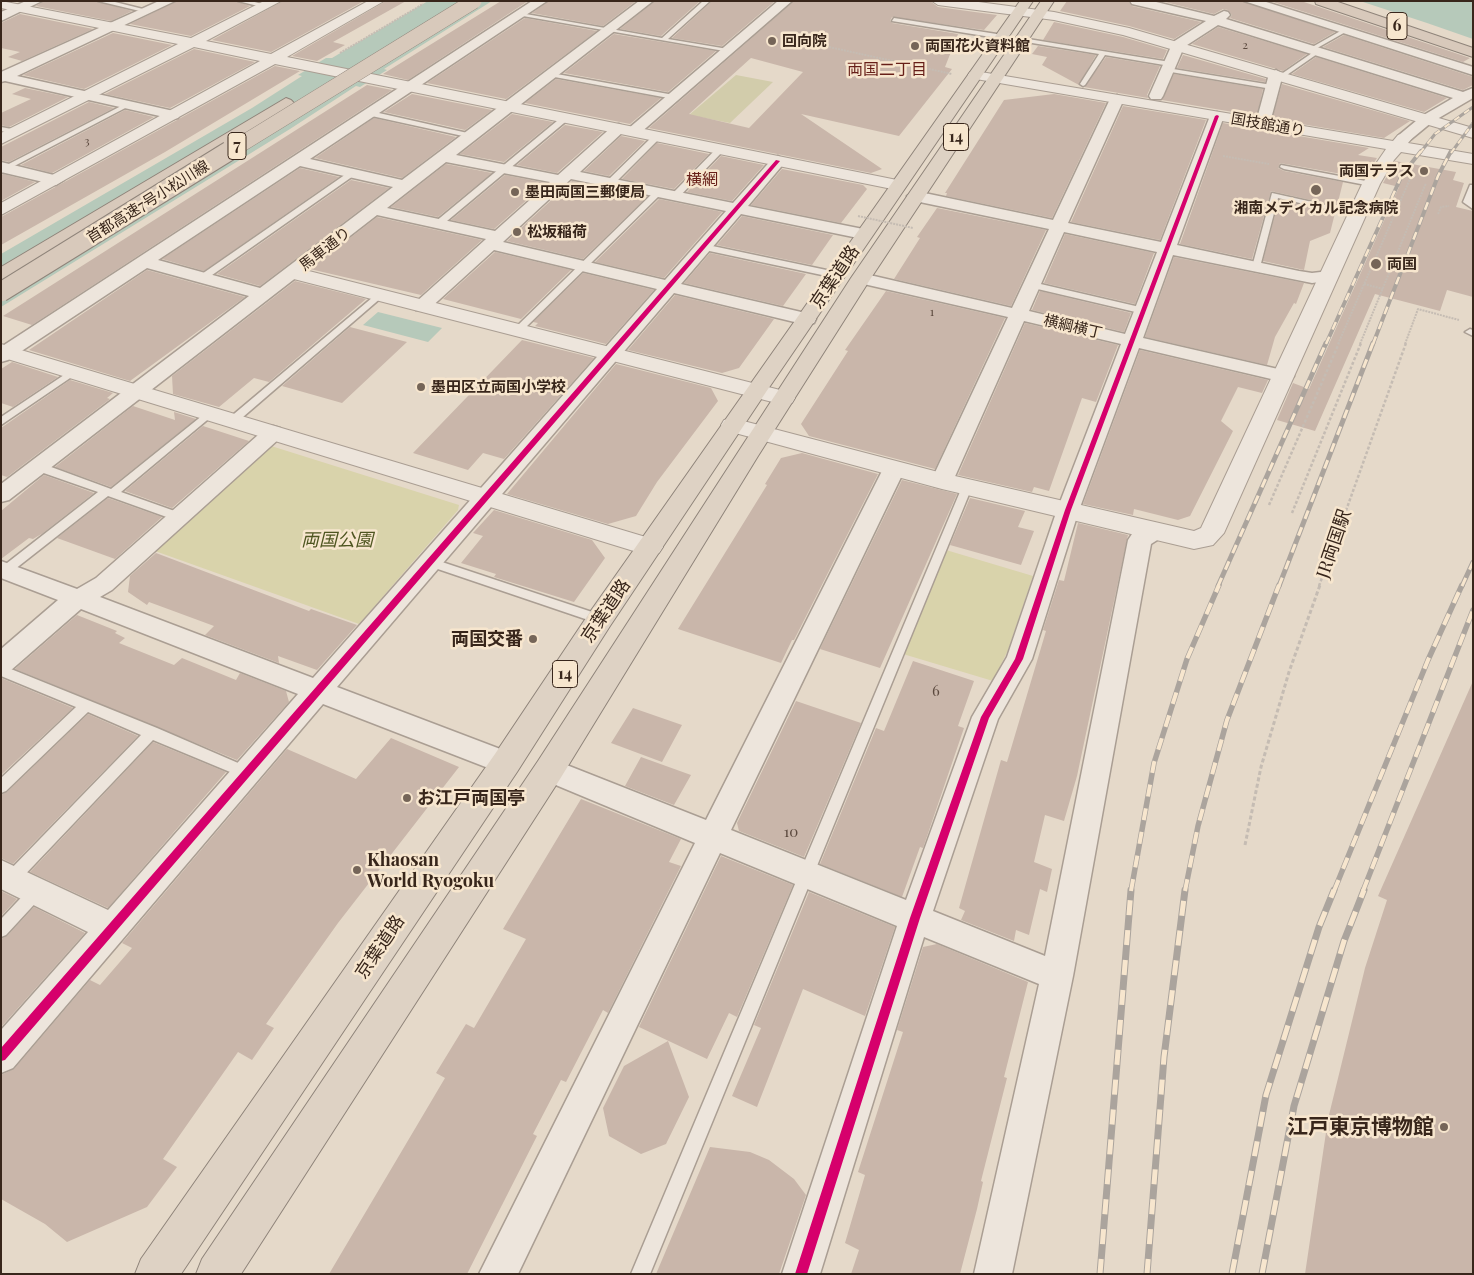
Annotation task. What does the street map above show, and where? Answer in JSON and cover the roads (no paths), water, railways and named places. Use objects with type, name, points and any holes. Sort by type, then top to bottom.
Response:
[{"type":"highway","name":"首都高速7号小松川線","points":[[1,275],[455,1]]},
{"type":"highway","name":"首都高速7号小松川線","points":[[1,292],[474,1]]},
{"type":"highway","name":"京葉道路","points":[[156,1274],[506,763],[600,619],[732,426],[770,394],[906,191],[989,72],[1022,40],[1048,1]]},
{"type":"highway","name":"6","points":[[1321,1],[1473,53]]},
{"type":"highway","name":"6","points":[[1343,1],[1473,45]]},
{"type":"highway","name":"京葉道路","points":[[989,72],[1003,37],[1024,6]]},
{"type":"highway","name":"京葉道路","points":[[217,1274],[549,770],[761,433],[770,394],[806,318],[849,276],[860,225],[906,191]]},
{"type":"street","points":[[1,17],[36,1]]},
{"type":"street","points":[[2,77],[169,1]]},
{"type":"street","points":[[1,210],[378,1]]},
{"type":"street","points":[[3,352],[144,262],[541,1]]},
{"type":"street","name":"馬車通り","points":[[1,495],[648,1]]},
{"type":"street","points":[[422,306],[565,177],[626,130],[674,97],[786,1]]},
{"type":"street","points":[[938,1],[1024,6],[1040,14],[1124,31],[1178,45],[1277,79],[1428,119],[1473,133]]},
{"type":"street","points":[[1136,1],[1216,20],[1314,51],[1468,94]]},
{"type":"street","points":[[1156,96],[1178,45],[1248,1],[1473,71]]},
{"type":"street","points":[[1,4],[778,161],[1058,227],[1312,278],[1329,276]]},
{"type":"street","points":[[6,133],[88,95],[270,4]]},
{"type":"street","name":"国技館通り","points":[[989,72],[1083,84],[1265,115],[1400,142],[1473,159]]},
{"type":"street","name":"国技館通り","points":[[989,72],[1117,99],[1217,116],[1400,142],[1473,150]]},
{"type":"street","points":[[2,77],[173,115]]},
{"type":"street","points":[[1265,115],[1277,79]]},
{"type":"street","points":[[732,426],[942,482],[1194,540],[1204,539],[1211,533],[1371,184],[1400,142],[1428,119],[1468,94]]},
{"type":"street","points":[[942,482],[1117,99]]},
{"type":"street","points":[[801,1274],[915,918],[985,717],[1019,659],[1068,510],[1217,116]]},
{"type":"street","points":[[445,157],[506,169],[610,183],[736,208],[860,225]]},
{"type":"street","points":[[1,1056],[778,161]]},
{"type":"street","points":[[297,162],[407,186]]},
{"type":"street","points":[[3,169],[56,180]]},
{"type":"street","points":[[376,210],[438,224],[583,266],[806,318]]},
{"type":"street","points":[[144,262],[264,295]]},
{"type":"street","points":[[293,273],[770,394]]},
{"type":"street","name":"横綱横丁","points":[[849,276],[1284,376]]},
{"type":"street","points":[[3,352],[650,547]]},
{"type":"street","points":[[1,664],[78,598],[104,584],[273,433]]},
{"type":"street","points":[[498,1274],[894,469]]},
{"type":"street","points":[[992,1274],[1057,976],[1140,540],[1154,531]]},
{"type":"street","points":[[4,570],[506,763]]},
{"type":"street","points":[[549,770],[1057,976]]},
{"type":"street","points":[[17,882],[113,928]]},
{"type":"lane","points":[[101,1],[148,11]]},
{"type":"lane","points":[[241,1],[270,4]]},
{"type":"lane","points":[[662,40],[707,1]]},
{"type":"lane","points":[[520,15],[728,51]]},
{"type":"lane","points":[[894,20],[1003,37]]},
{"type":"lane","points":[[1022,40],[1103,53],[1169,67],[1277,79],[1346,30]]},
{"type":"lane","points":[[1083,84],[1103,53]]},
{"type":"lane","points":[[551,75],[674,97]]},
{"type":"lane","points":[[3,169],[127,104]]},
{"type":"lane","points":[[370,113],[472,136]]},
{"type":"lane","points":[[438,224],[566,118]]},
{"type":"lane","points":[[610,183],[658,136]]},
{"type":"lane","points":[[675,196],[721,149]]},
{"type":"lane","points":[[1284,167],[1371,184]]},
{"type":"lane","points":[[202,278],[352,174]]},
{"type":"lane","points":[[1473,187],[1467,202],[1473,207]]},
{"type":"lane","points":[[518,330],[658,193]]},
{"type":"lane","points":[[1256,267],[1275,195],[1357,214]]},
{"type":"lane","points":[[703,247],[849,276]]},
{"type":"lane","points":[[1032,285],[1144,311]]},
{"type":"lane","points":[[232,420],[379,295]]},
{"type":"lane","points":[[1,422],[74,372]]},
{"type":"lane","points":[[4,570],[110,492],[208,414]]},
{"type":"lane","points":[[39,467],[179,517]]},
{"type":"lane","points":[[640,1274],[967,487]]},
{"type":"lane","points":[[430,562],[600,619]]},
{"type":"lane","points":[[1,670],[247,773]]},
{"type":"lane","points":[[1,787],[87,705]]},
{"type":"lane","points":[[1,930],[17,882],[152,732]]},
{"type":"railway","points":[[1420,153],[1435,134],[1473,107]]},
{"type":"railway","points":[[1451,153],[1473,123]]},
{"type":"railway","points":[[1326,344],[1402,175],[1421,151]]},
{"type":"railway","points":[[1373,344],[1438,176],[1451,151]]},
{"type":"railway","points":[[1218,586],[1326,343]]},
{"type":"railway","points":[[1279,586],[1373,343]]},
{"type":"railway","points":[[1462,586],[1473,562]]},
{"type":"railway","points":[[1131,891],[1154,763],[1187,659],[1219,585]]},
{"type":"railway","points":[[1185,891],[1198,826],[1227,720],[1279,585]]},
{"type":"railway","points":[[1334,891],[1428,660],[1462,585]]},
{"type":"railway","points":[[1363,891],[1473,610]]},
{"type":"railway","points":[[1100,1274],[1131,890]]},
{"type":"railway","points":[[1147,1274],[1164,1057],[1185,890]]},
{"type":"railway","points":[[1232,1274],[1266,1095],[1319,927],[1334,890]]},
{"type":"railway","points":[[1262,1274],[1294,1106],[1344,941],[1364,890]]},
{"type":"place","name":"回向院","points":[[772,41]]},
{"type":"place","name":"両国花火資料館","points":[[915,46]]},
{"type":"place","name":"両国テラス","points":[[1424,171]]},
{"type":"place","name":"湘南メディカル記念病院","points":[[1316,190]]},
{"type":"place","name":"墨田両国三郵便局","points":[[515,192]]},
{"type":"place","name":"松坂稲荷","points":[[517,232]]},
{"type":"place","name":"両国","points":[[1376,264]]},
{"type":"place","name":"墨田区立両国小学校","points":[[421,387]]},
{"type":"place","name":"両国交番","points":[[533,639]]},
{"type":"place","name":"お江戸両国亭","points":[[407,798]]},
{"type":"place","name":"Khaosan World Ryogoku","points":[[357,870]]},
{"type":"place","name":"江戸東京博物館","points":[[1444,1127]]},
{"type":"district","name":"両国二丁目","points":[[887,70]]},
{"type":"district","name":"横網","points":[[702,180]]},
{"type":"park label","name":"両国公園","points":[[337,540]]}]
